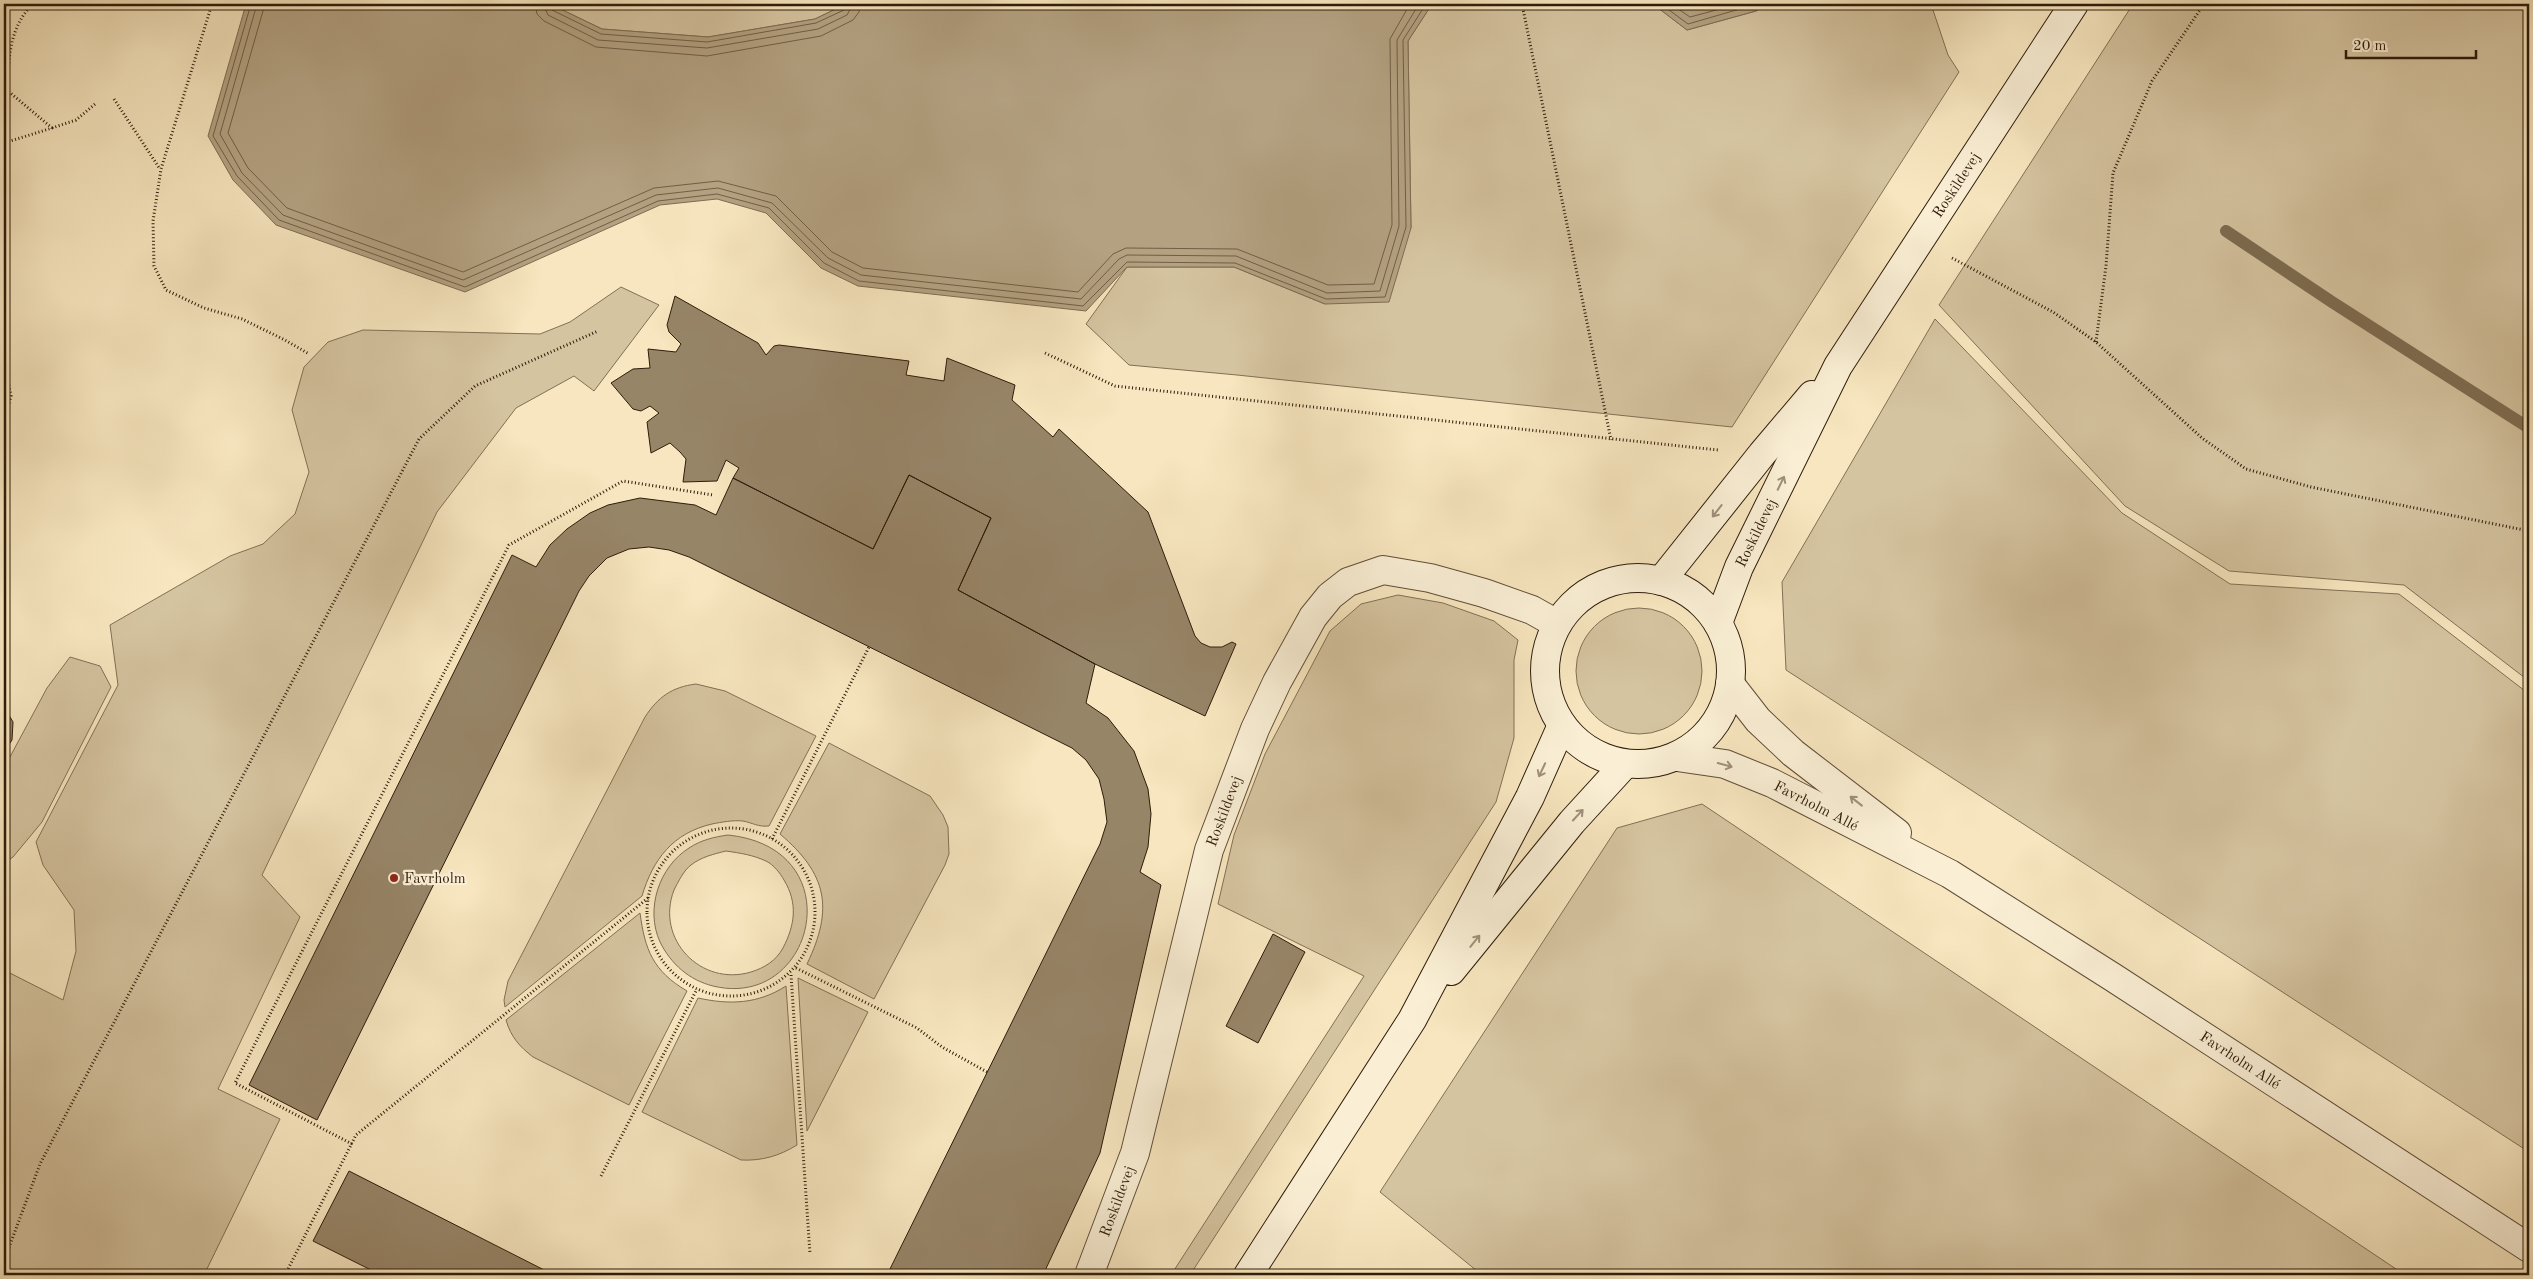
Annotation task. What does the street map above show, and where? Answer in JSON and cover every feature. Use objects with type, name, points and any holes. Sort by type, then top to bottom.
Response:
[{"type":"street","name":"Roskildevej","points":[[1718,623],[1739,567],[1838,366],[2074,4]]},
{"type":"street","name":"Roskildevej","points":[[1661,581],[1762,454],[1838,366]]},
{"type":"street","name":"Roskildevej","points":[[1089,1275],[1135,1153],[1209,850],[1255,729],[1277,682],[1313,617],[1330,596],[1348,582],[1383,570],[1430,578],[1484,593],[1532,610],[1557,624]]},
{"type":"street","points":[[1631,578],[1661,581],[1690,595],[1703,604],[1718,623],[1729,646],[1732,673],[1728,698],[1717,722],[1699,742],[1677,757],[1651,764],[1625,764],[1600,757],[1579,744],[1562,725],[1550,702],[1545,676],[1547,649],[1557,624],[1576,601],[1602,585],[1631,578]]},
{"type":"street","name":"Favrholm Allé","points":[[1730,684],[1758,720],[1794,753],[1950,874]]},
{"type":"street","points":[[1248,1275],[1412,1020],[1530,797],[1562,725]]},
{"type":"street","name":"Favrholm Allé","points":[[1677,757],[1726,764],[1772,783],[1950,874],[2122,983],[2529,1248]]},
{"type":"street","points":[[1412,1020],[1572,822],[1625,764]]},
{"type":"path","points":[[4,118],[8,91],[8,54],[22,14],[33,4]]},
{"type":"path","points":[[212,4],[161,169],[153,221],[154,266],[166,290],[204,308],[242,319],[309,354]]},
{"type":"path","points":[[1522,4],[1611,440]]},
{"type":"path","points":[[2096,342],[2106,266],[2113,173],[2152,82],[2204,4]]},
{"type":"path","points":[[8,91],[52,128]]},
{"type":"path","points":[[114,99],[161,169]]},
{"type":"path","points":[[4,143],[76,120],[95,104]]},
{"type":"path","points":[[1920,240],[2053,312],[2096,342],[2202,438],[2246,469],[2311,487],[2529,531]]},
{"type":"path","points":[[4,1261],[40,1164],[419,439],[475,386],[598,331]]},
{"type":"path","points":[[1045,352],[1115,386],[1611,440],[1762,454]]},
{"type":"path","points":[[4,361],[11,396],[4,416]]},
{"type":"path","points":[[352,1144],[235,1083],[509,545],[623,481],[713,495]]},
{"type":"path","points":[[772,839],[869,647]]},
{"type":"path","points":[[721,828],[748,829],[772,839],[800,863],[814,895],[813,931],[796,968],[791,975],[762,990],[729,996],[697,989],[674,974],[657,952],[648,926],[648,898],[656,872],[673,850],[695,835],[721,828]]},
{"type":"path","points":[[285,1275],[356,1134],[648,898]]},
{"type":"path","points":[[796,968],[917,1028],[942,1047],[987,1072]]},
{"type":"path","points":[[791,975],[810,1254]]},
{"type":"path","points":[[601,1176],[697,989]]},
{"type":"shaded area","points":[[550,4],[846,4],[815,19],[708,37],[602,29]]},
{"type":"shaded area","points":[[1432,4],[1653,4],[1687,30],[1756,11],[1766,4],[1931,4],[1948,55],[1959,72],[1732,427],[1129,365],[1086,324],[1127,267],[1234,267],[1325,304],[1411,228],[1408,41]]},
{"type":"shaded area","points":[[2133,4],[2529,4],[2529,681],[2404,585],[2229,571],[2125,506],[1939,305]]},
{"type":"shaded area","points":[[621,287],[659,305],[594,391],[574,376],[516,408],[437,512],[262,875],[300,917],[218,1089],[280,1119],[204,1275],[4,1275],[4,970],[63,1000],[76,951],[74,910],[43,865],[36,842],[118,685],[110,625],[230,556],[263,544],[295,514],[309,472],[292,410],[304,367],[328,342],[363,330],[540,334],[570,322]]},
{"type":"shaded area","points":[[1935,319],[2122,513],[2230,584],[2399,594],[2529,694],[2529,1152],[1786,670],[1782,582]]},
{"type":"shaded area","points":[[1398,595],[1443,603],[1494,621],[1518,640],[1514,660],[1514,738],[1496,802],[1190,1275],[1171,1275],[1364,976],[1218,904],[1234,835],[1265,754],[1330,631],[1361,604]]},
{"type":"shaded area","points":[[1639,608],[1663,613],[1674,618],[1684,626],[1692,636],[1697,647],[1702,671],[1697,695],[1692,706],[1684,716],[1674,724],[1663,729],[1639,734],[1615,729],[1604,724],[1594,716],[1586,706],[1581,695],[1576,671],[1581,647],[1586,636],[1594,626],[1604,618],[1615,613]]},
{"type":"shaded area","points":[[70,657],[100,666],[111,687],[42,822],[13,857],[4,863],[4,768],[47,688]]},
{"type":"shaded area","points":[[696,684],[725,691],[816,736],[769,826],[743,821],[724,822],[698,828],[686,834],[666,850],[659,859],[652,870],[642,896],[505,1007],[504,1000],[508,981],[645,717],[666,694],[687,685]]},
{"type":"shaded area","points":[[829,743],[930,796],[943,815],[948,827],[949,854],[945,865],[874,999],[807,964],[816,944],[821,926],[823,909],[821,893],[808,863],[780,834]]},
{"type":"shaded area","points":[[1702,804],[2405,1275],[1482,1275],[1380,1192],[1617,828]]},
{"type":"shaded area","points":[[728,835],[768,846],[793,868],[806,895],[806,925],[796,953],[776,975],[748,987],[713,986],[696,980],[682,970],[664,950],[656,929],[654,916],[658,890],[663,877],[679,856],[694,845],[708,839]],"holes":[[[726,851],[756,857],[774,867],[781,875],[788,889],[793,906],[790,931],[777,957],[756,970],[733,975],[715,972],[700,966],[687,955],[677,941],[671,926],[670,908],[674,890],[681,876],[695,862]]]},
{"type":"shaded area","points":[[640,913],[648,949],[653,958],[666,976],[687,991],[629,1105],[533,1057],[516,1041],[506,1020]]},
{"type":"shaded area","points":[[798,978],[868,1012],[807,1131]]},
{"type":"shaded area","points":[[786,986],[797,1145],[770,1157],[756,1160],[741,1160],[642,1112],[698,998],[721,1002],[754,1000]]},
{"type":"water","points":[[246,4],[550,4],[602,29],[708,37],[815,19],[846,4],[1432,4],[1408,41],[1411,228],[1389,302],[1325,304],[1234,267],[1127,267],[1086,311],[858,286],[821,268],[766,213],[717,199],[660,205],[465,292],[276,225],[233,180],[208,136]]},
{"type":"water","points":[[1653,4],[1766,4],[1756,11],[1687,30]]},
{"type":"building","points":[[675,296],[758,343],[766,355],[774,346],[779,345],[909,361],[906,375],[944,381],[947,358],[1015,385],[1012,400],[1053,437],[1059,429],[1148,512],[1195,636],[1201,643],[1210,647],[1222,647],[1232,642],[1236,644],[1205,716],[1095,664],[958,590],[991,518],[909,475],[873,549],[733,478],[739,468],[726,460],[717,481],[683,482],[686,459],[680,452],[670,443],[651,453],[647,422],[659,413],[650,406],[641,411],[633,409],[611,383],[633,369],[650,368],[648,349],[676,352],[681,344],[669,332],[667,325]]},
{"type":"building","name":"Favrholm","points":[[909,475],[991,518],[958,590],[1095,664],[1086,703],[1108,718],[1134,751],[1148,789],[1151,814],[1148,847],[1140,872],[1161,885],[1100,1153],[1043,1275],[887,1275],[1100,844],[1107,822],[1099,779],[1086,760],[1072,748],[689,557],[669,550],[649,547],[629,549],[607,558],[589,576],[579,591],[317,1120],[249,1085],[512,555],[536,567],[550,545],[567,529],[590,513],[608,505],[640,498],[695,505],[716,515],[733,478],[873,549]]},
{"type":"building","points":[[4,707],[13,722],[12,740],[4,752]]},
{"type":"building","points":[[1273,934],[1305,952],[1258,1043],[1226,1026]]},
{"type":"building","points":[[349,1171],[554,1275],[381,1275],[313,1241]]},
{"type":"waterway","points":[[2226,231],[2332,302],[2529,428]]},
{"type":"place","name":"Favrholm","points":[[394,878]]}]
